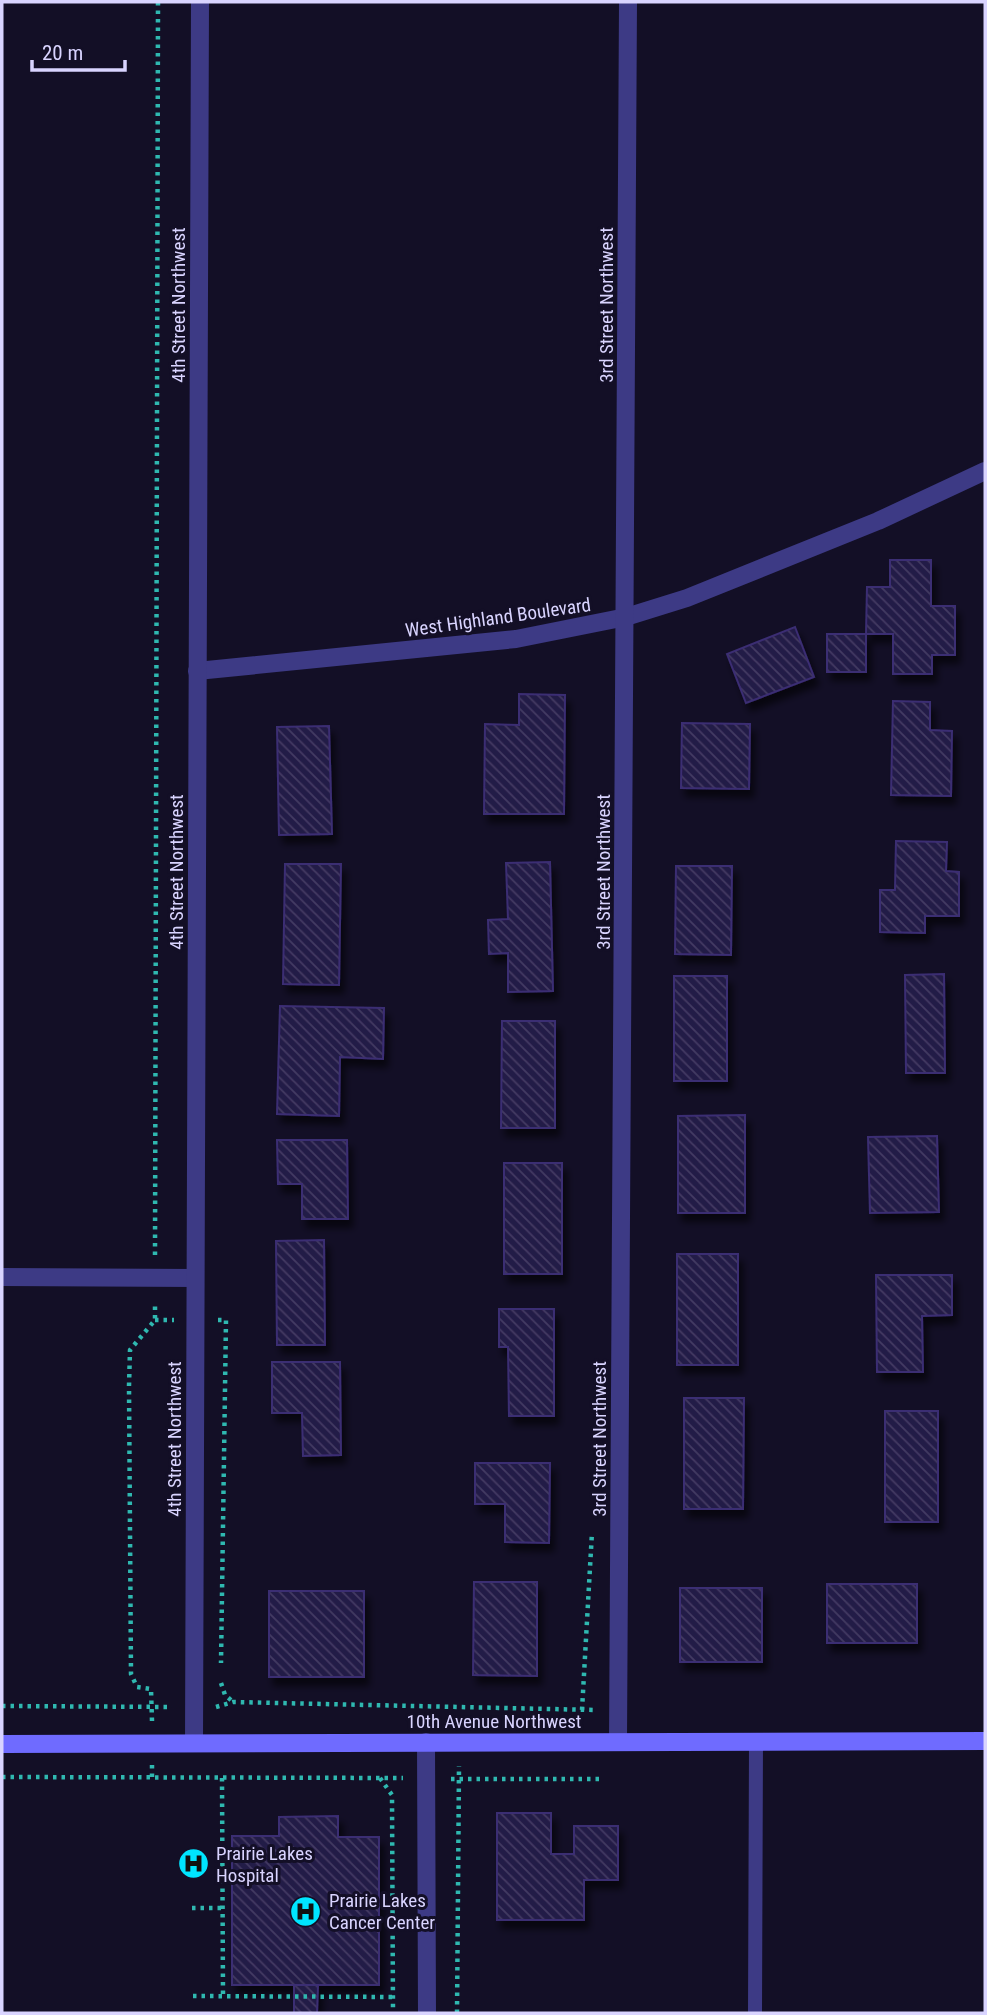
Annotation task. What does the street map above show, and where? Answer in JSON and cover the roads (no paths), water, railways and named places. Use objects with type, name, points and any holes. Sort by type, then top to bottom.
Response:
[{"type":"street","name":"4th Street Northwest","points":[[194,1743],[200,2]]},
{"type":"street","name":"3rd Street Northwest","points":[[618,1742],[628,2]]},
{"type":"street","name":"West Highland Boulevard","points":[[197,671],[516,639],[625,617],[687,598],[852,532],[985,471]]},
{"type":"street","points":[[2,1277],[195,1278]]},
{"type":"street","name":"10th Avenue Northwest","points":[[2,1744],[985,1741]]},
{"type":"street","points":[[426,1742],[427,2013]]},
{"type":"lane","points":[[755,1742],[755,2013]]},
{"type":"place","name":"Prairie Lakes Hospital","points":[[193,1864]]},
{"type":"place","name":"Prairie Lakes Cancer Center","points":[[306,1911]]}]
